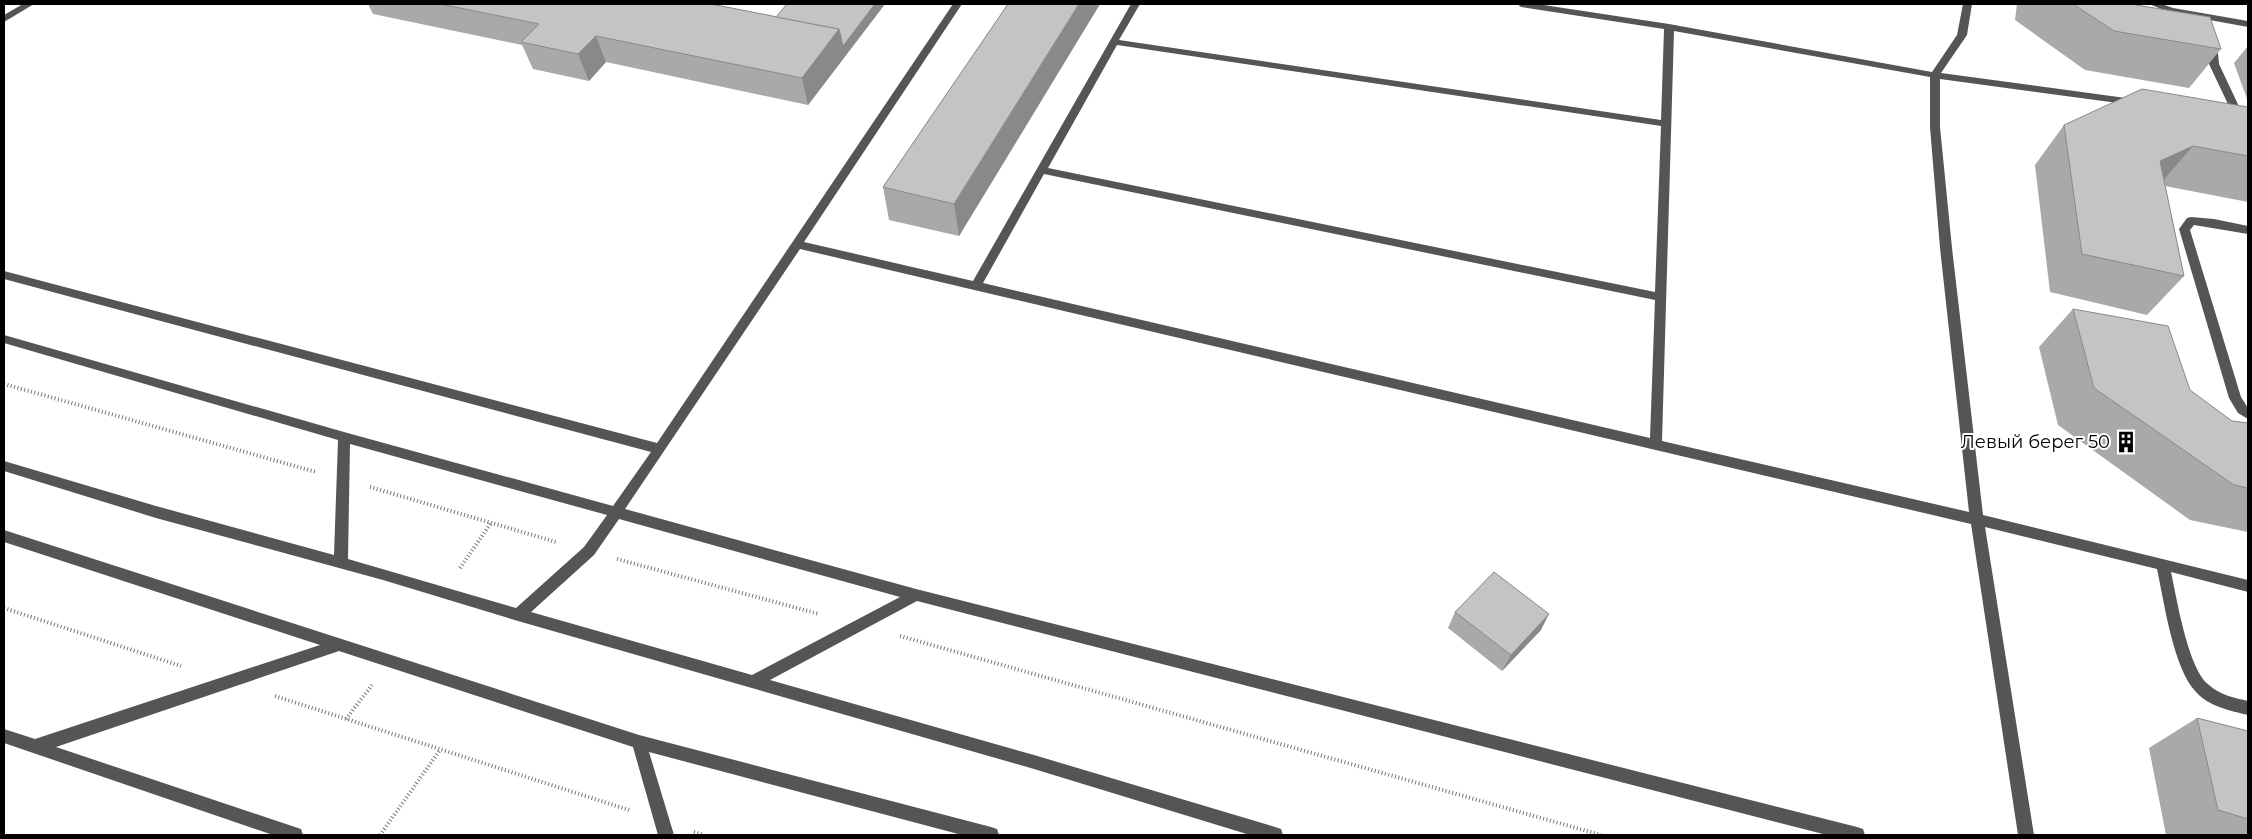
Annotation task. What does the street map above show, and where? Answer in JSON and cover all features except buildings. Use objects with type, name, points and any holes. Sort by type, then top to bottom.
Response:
[{"type":"street","points":[[4,19],[29,4]]},
{"type":"street","points":[[518,615],[589,551],[957,4]]},
{"type":"street","points":[[976,286],[1135,4]]},
{"type":"street","points":[[1521,4],[1669,27],[1935,75],[2141,104]]},
{"type":"street","points":[[1968,4],[1962,34],[1935,75],[1935,127],[1945,238],[1977,520],[2026,835]]},
{"type":"street","points":[[2154,4],[2210,27],[2248,24]]},
{"type":"street","points":[[1656,445],[1669,27]]},
{"type":"street","points":[[2210,27],[2214,64],[2239,117]]},
{"type":"street","points":[[1114,42],[1666,124]]},
{"type":"street","points":[[1042,170],[1660,297]]},
{"type":"street","points":[[2248,230],[2214,223],[2191,221],[2184,229],[2235,398],[2242,410],[2248,414]]},
{"type":"street","points":[[796,244],[2096,547],[2163,566],[2248,586]]},
{"type":"street","points":[[4,275],[660,448]]},
{"type":"street","points":[[4,339],[344,437],[916,595],[1857,835]]},
{"type":"street","points":[[341,561],[344,437]]},
{"type":"street","points":[[4,466],[156,512],[341,561],[518,615],[1034,762],[1275,835]]},
{"type":"street","points":[[4,536],[639,742],[991,835]]},
{"type":"street","points":[[2163,566],[2190,672],[2201,688],[2224,702],[2248,708]]},
{"type":"street","points":[[754,681],[916,595]]},
{"type":"street","points":[[34,747],[339,645]]},
{"type":"street","points":[[4,736],[295,835]]},
{"type":"street","points":[[639,742],[664,828]]},
{"type":"path","points":[[4,384],[343,479],[589,551],[860,625],[1601,835]]},
{"type":"path","points":[[444,591],[491,523]]},
{"type":"path","points":[[4,608],[182,666]]},
{"type":"path","points":[[346,719],[390,660]]},
{"type":"path","points":[[229,681],[440,749],[664,828],[704,835]]},
{"type":"path","points":[[380,835],[440,749]]},
{"type":"place","name":"Левый берег 50","points":[[2126,442]]}]
